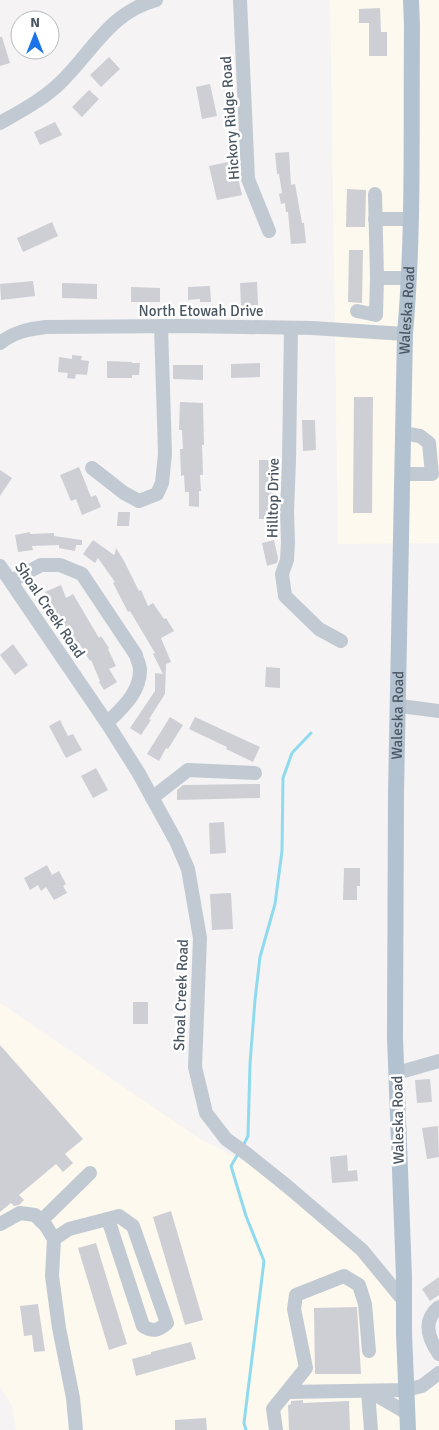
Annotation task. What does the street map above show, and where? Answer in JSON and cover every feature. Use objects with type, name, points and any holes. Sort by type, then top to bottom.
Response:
[{"type":"main road","name":"Waleska Road","points":[[408,1430],[395,1028],[395,904],[402,474],[411,219],[411,0]]},
{"type":"street","points":[[0,124],[46,95],[61,83],[107,28],[122,16],[156,0]]},
{"type":"street","name":"Hickory Ridge Road","points":[[240,0],[248,179],[269,231]]},
{"type":"street","points":[[357,311],[376,315],[375,194]]},
{"type":"street","points":[[375,219],[411,219]]},
{"type":"street","points":[[377,278],[409,278]]},
{"type":"street","points":[[92,468],[124,494],[139,501],[157,494],[162,483],[165,454],[161,326]]},
{"type":"street","name":"North Etowah Drive","points":[[0,343],[28,328],[46,327],[291,328],[406,334]]},
{"type":"street","name":"Hilltop Drive","points":[[291,328],[288,542],[287,560],[282,574],[285,596],[319,629],[341,641]]},
{"type":"street","points":[[402,474],[432,474],[429,443],[420,436],[403,433]]},
{"type":"street","points":[[11,581],[41,565],[60,565],[82,574],[136,655],[140,669],[138,684],[133,695],[107,723]]},
{"type":"street","name":"Shoal Creek Road","points":[[0,566],[107,723],[176,840],[188,869],[200,938],[195,1067],[206,1113],[226,1139],[332,1223],[362,1250],[404,1301]]},
{"type":"street","points":[[398,706],[439,712]]},
{"type":"street","points":[[152,798],[188,770],[255,773]]},
{"type":"street","points":[[397,1073],[439,1062]]},
{"type":"street","points":[[41,1221],[90,1173]]},
{"type":"street","points":[[0,1224],[20,1213],[35,1215],[46,1226],[54,1240],[52,1276],[59,1328],[73,1398],[76,1430]]},
{"type":"street","points":[[54,1240],[69,1229],[119,1216],[133,1226],[167,1323],[161,1329],[150,1330],[143,1326],[108,1219]]},
{"type":"street","points":[[276,1430],[273,1409],[306,1368],[294,1309],[296,1295],[344,1276],[359,1285],[365,1304],[369,1351]]},
{"type":"street","points":[[439,1307],[433,1313],[428,1328],[434,1348],[439,1354]]},
{"type":"street","points":[[288,1392],[406,1390],[422,1386],[439,1373]]},
{"type":"street","points":[[368,1391],[407,1413]]},
{"type":"street","points":[[368,1391],[371,1430]]},
{"type":"shaded area","points":[[330,0],[439,0],[439,543],[338,544]]},
{"type":"shaded area","points":[[0,1003],[199,1138],[313,1198],[400,1298],[400,1391],[439,1376],[439,1430],[16,1430],[12,1406],[0,1386]]},
{"type":"building","points":[[380,8],[381,32],[387,32],[387,56],[369,56],[369,23],[359,23],[359,9]]},
{"type":"building","points":[[0,37],[2,37],[10,63],[0,66]]},
{"type":"building","points":[[109,57],[120,69],[101,87],[90,75]]},
{"type":"building","points":[[210,84],[217,116],[202,119],[196,87]]},
{"type":"building","points":[[89,90],[99,99],[82,117],[72,107]]},
{"type":"building","points":[[55,122],[62,135],[40,145],[34,132]]},
{"type":"building","points":[[289,152],[291,185],[295,184],[302,223],[304,223],[306,243],[291,244],[288,212],[286,212],[285,203],[281,204],[279,194],[282,193],[279,174],[277,174],[275,153]]},
{"type":"building","points":[[238,160],[239,173],[237,173],[242,195],[217,200],[209,166]]},
{"type":"building","points":[[347,189],[366,190],[365,227],[346,227]]},
{"type":"building","points":[[52,222],[58,236],[23,252],[17,238]]},
{"type":"building","points":[[349,250],[363,250],[362,303],[348,302]]},
{"type":"building","points":[[33,281],[35,296],[1,300],[0,284]]},
{"type":"building","points":[[257,282],[258,305],[241,306],[240,283]]},
{"type":"building","points":[[62,283],[97,284],[97,299],[62,298]]},
{"type":"building","points":[[210,286],[211,302],[200,302],[200,299],[188,300],[188,287]]},
{"type":"building","points":[[131,287],[160,288],[160,302],[131,302]]},
{"type":"building","points":[[72,355],[82,356],[81,360],[89,361],[87,375],[76,374],[75,379],[67,378],[68,373],[58,372],[59,357],[72,359]]},
{"type":"building","points":[[107,361],[140,363],[139,375],[132,375],[132,378],[107,378]]},
{"type":"building","points":[[260,363],[260,377],[231,378],[231,364]]},
{"type":"building","points":[[173,365],[203,365],[203,380],[173,379]]},
{"type":"building","points":[[354,397],[373,397],[372,513],[353,513]]},
{"type":"building","points":[[180,402],[203,403],[203,475],[200,475],[199,507],[189,506],[189,492],[185,492],[184,475],[181,476],[180,449],[183,449],[182,430],[179,430]]},
{"type":"building","points":[[302,420],[315,420],[316,450],[303,451]]},
{"type":"building","points":[[259,460],[274,460],[273,519],[259,519]]},
{"type":"building","points":[[79,467],[91,497],[96,495],[101,507],[82,515],[76,499],[71,501],[60,475]]},
{"type":"building","points":[[0,470],[12,478],[0,496]]},
{"type":"building","points":[[118,512],[130,512],[129,526],[117,526]]},
{"type":"building","points":[[30,532],[30,534],[54,533],[54,536],[82,540],[82,545],[76,545],[75,551],[59,548],[59,545],[32,546],[33,550],[18,552],[15,535]]},
{"type":"building","points":[[93,540],[114,555],[116,548],[139,591],[141,590],[148,606],[153,603],[174,631],[161,638],[171,662],[166,664],[165,694],[141,735],[130,728],[155,691],[155,673],[163,674],[153,654],[155,653],[130,611],[128,612],[113,583],[115,582],[98,558],[95,563],[83,554]]},
{"type":"building","points":[[274,540],[278,558],[277,563],[267,566],[262,543]]},
{"type":"building","points":[[61,585],[66,598],[73,594],[99,638],[101,636],[109,648],[116,666],[109,669],[117,682],[104,690],[91,660],[79,643],[76,645],[45,592]]},
{"type":"building","points":[[13,644],[28,665],[15,675],[0,655]]},
{"type":"building","points":[[266,667],[280,668],[280,688],[265,687]]},
{"type":"building","points":[[170,717],[183,725],[159,761],[147,754]]},
{"type":"building","points":[[195,717],[260,747],[253,762],[189,729]]},
{"type":"building","points":[[60,720],[68,736],[73,734],[82,750],[66,758],[49,726]]},
{"type":"building","points":[[96,768],[108,790],[93,798],[81,776]]},
{"type":"building","points":[[260,784],[260,798],[177,800],[177,790],[183,785]]},
{"type":"building","points":[[224,822],[226,853],[210,854],[209,823]]},
{"type":"building","points":[[47,865],[52,875],[59,871],[66,884],[63,886],[67,893],[54,900],[46,887],[41,891],[38,885],[30,890],[24,878]]},
{"type":"building","points":[[344,868],[360,868],[360,886],[357,886],[357,900],[343,900]]},
{"type":"building","points":[[231,893],[233,929],[212,930],[210,894]]},
{"type":"building","points":[[133,1002],[148,1002],[148,1024],[133,1024]]},
{"type":"building","points":[[0,1045],[83,1139],[65,1154],[73,1163],[63,1172],[56,1164],[19,1195],[24,1200],[19,1205],[14,1206],[11,1203],[0,1212]]},
{"type":"building","points":[[430,1079],[432,1102],[417,1103],[415,1080]]},
{"type":"building","points":[[438,1126],[439,1157],[427,1159],[422,1128]]},
{"type":"building","points":[[347,1155],[348,1171],[357,1170],[358,1181],[332,1183],[330,1157]]},
{"type":"building","points":[[171,1211],[203,1320],[185,1325],[153,1217]]},
{"type":"building","points":[[96,1243],[127,1344],[109,1350],[78,1248]]},
{"type":"building","points":[[439,1277],[439,1295],[430,1301],[422,1289]]},
{"type":"building","points":[[38,1304],[45,1351],[34,1352],[32,1335],[24,1336],[20,1306]]},
{"type":"building","points":[[357,1307],[361,1374],[315,1374],[314,1308]]},
{"type":"building","points":[[191,1342],[196,1359],[136,1376],[132,1359]]},
{"type":"building","points":[[303,1400],[303,1403],[349,1401],[350,1430],[289,1430],[288,1405],[291,1404],[291,1401]]},
{"type":"building","points":[[206,1418],[207,1430],[175,1430],[175,1420]]},
{"type":"waterway","points":[[243,1146],[248,1136],[250,1064],[260,957],[275,904],[282,851],[283,778],[292,753],[311,733]]},
{"type":"waterway","points":[[238,1154],[231,1166],[246,1216],[264,1261],[244,1423],[246,1430]]}]
